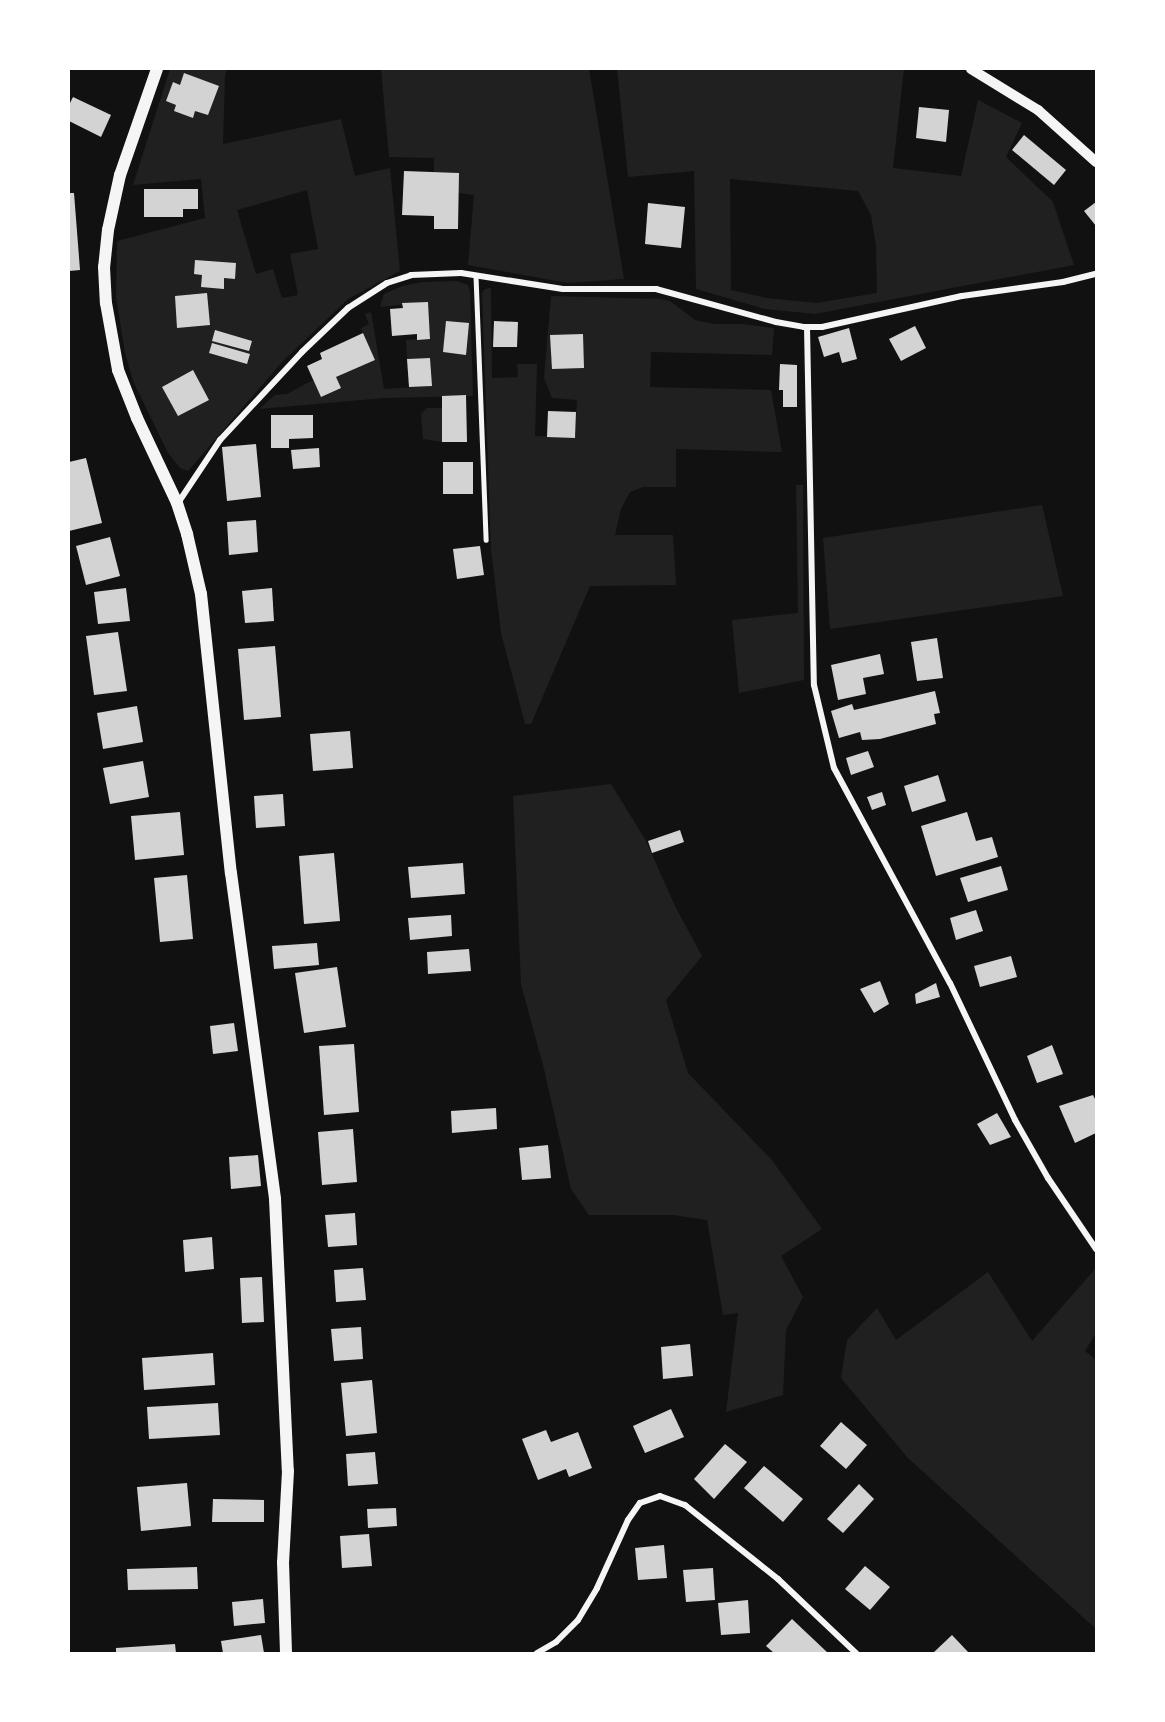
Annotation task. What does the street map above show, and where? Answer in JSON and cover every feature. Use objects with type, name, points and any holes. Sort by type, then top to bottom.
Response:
[{"type":"main road","points":[[157,69],[120,175],[108,230],[104,267],[106,303],[118,370],[137,418],[177,503],[188,534],[201,594],[231,873],[275,1199],[288,1471],[283,1562],[286,1653]]},
{"type":"street","points":[[970,69],[1038,110],[1096,162]]},
{"type":"street","points":[[177,503],[220,440],[302,352],[348,308],[387,283],[411,275],[442,273],[476,276],[563,289],[656,289],[776,322],[822,327],[962,296],[1063,282],[1096,274]]},
{"type":"street","points":[[807,327],[814,685],[834,768],[950,983],[1015,1120],[1048,1178],[1096,1249]]},
{"type":"street","points":[[537,1653],[556,1642],[578,1620],[597,1588],[628,1520],[640,1503],[660,1496],[685,1505],[778,1579],[856,1653]]},
{"type":"lane","points":[[476,276],[486,540]]},
{"type":"shaded area","points":[[170,69],[227,69],[223,144],[341,119],[355,176],[390,168],[400,271],[348,299],[282,362],[188,471],[180,468],[168,453],[133,381],[125,353],[116,297],[117,241],[205,218],[201,179],[133,185]],"holes":[[[307,190],[318,249],[290,254],[298,295],[282,298],[273,269],[256,274],[237,210]]]},
{"type":"shaded area","points":[[381,69],[589,69],[624,279],[568,283],[468,265],[474,195],[458,193],[458,173],[434,172],[434,158],[389,157]]},
{"type":"shaded area","points":[[617,69],[904,69],[893,168],[961,176],[978,100],[1022,123],[1006,157],[1053,202],[1074,265],[815,314],[765,309],[696,289],[694,171],[628,177]],"holes":[[[730,179],[858,191],[871,215],[876,246],[877,293],[816,303],[767,298],[731,290]]]},
{"type":"shaded area","points":[[456,281],[468,285],[470,291],[473,396],[384,398],[259,409],[275,395],[287,394],[313,380],[321,396],[336,377],[375,360],[361,328],[369,324],[365,314],[371,312],[384,389],[431,386],[430,358],[407,359],[406,340],[430,338],[428,302],[380,307],[384,294],[402,286],[422,282]]},
{"type":"shaded area","points":[[491,288],[492,378],[518,377],[517,364],[537,364],[535,436],[575,437],[577,400],[552,398],[544,378],[551,296],[661,299],[670,301],[695,320],[714,324],[774,328],[772,355],[651,352],[650,387],[771,390],[782,452],[676,449],[676,487],[643,487],[630,492],[621,509],[615,535],[673,535],[676,585],[590,586],[531,724],[525,724],[501,633],[491,549],[482,293],[485,289]]},
{"type":"shaded area","points":[[427,408],[442,408],[442,442],[423,439],[421,414]]},
{"type":"shaded area","points":[[796,485],[803,485],[804,680],[739,693],[732,620],[798,613]]},
{"type":"shaded area","points":[[1042,505],[1063,596],[830,629],[823,538]]},
{"type":"shaded area","points":[[611,784],[645,839],[675,906],[702,956],[666,1000],[688,1073],[771,1159],[822,1229],[781,1256],[803,1297],[786,1330],[783,1395],[726,1412],[738,1313],[723,1315],[707,1220],[673,1215],[589,1215],[571,1189],[544,1069],[521,984],[513,796]]},
{"type":"shaded area","points":[[1095,1269],[1096,1333],[1085,1351],[1096,1360],[1096,1629],[908,1458],[841,1378],[847,1340],[877,1308],[896,1340],[988,1272],[1032,1341]]},
{"type":"building","points":[[184,73],[219,86],[208,115],[195,111],[193,118],[174,111],[176,105],[166,101],[173,82],[180,85]]},
{"type":"building","points":[[73,97],[111,115],[101,137],[69,121],[69,105]]},
{"type":"building","points":[[919,107],[949,110],[946,142],[916,138]]},
{"type":"building","points":[[1024,135],[1066,170],[1054,185],[1012,150]]},
{"type":"building","points":[[404,171],[459,173],[458,229],[434,229],[434,216],[402,215]]},
{"type":"building","points":[[144,189],[198,189],[198,209],[183,209],[183,217],[144,217]]},
{"type":"building","points":[[69,193],[74,193],[80,270],[69,271]]},
{"type":"building","points":[[1096,202],[1096,226],[1084,211]]},
{"type":"building","points":[[648,203],[685,207],[681,248],[645,244]]},
{"type":"building","points":[[195,260],[236,263],[235,279],[224,278],[224,289],[201,287],[202,275],[194,274]]},
{"type":"building","points":[[207,293],[210,325],[177,328],[175,296]]},
{"type":"building","points":[[428,302],[430,339],[417,340],[417,334],[392,336],[390,309],[403,308],[402,303]]},
{"type":"building","points":[[446,321],[469,323],[466,355],[443,352]]},
{"type":"building","points":[[494,321],[518,322],[517,347],[493,347]]},
{"type":"building","points":[[915,326],[926,348],[901,361],[889,339]]},
{"type":"building","points":[[849,328],[857,359],[842,363],[839,352],[824,357],[818,337]]},
{"type":"building","points":[[215,330],[252,341],[249,351],[212,341]]},
{"type":"building","points":[[363,333],[375,360],[336,377],[341,388],[321,397],[307,366],[322,359],[320,353]]},
{"type":"building","points":[[583,334],[584,368],[552,369],[550,335]]},
{"type":"building","points":[[212,343],[250,354],[247,364],[209,353]]},
{"type":"building","points":[[430,358],[432,386],[409,387],[407,359]]},
{"type":"building","points":[[780,364],[797,365],[797,407],[783,407],[783,390],[779,390]]},
{"type":"building","points":[[193,370],[209,400],[178,416],[162,387]]},
{"type":"building","points":[[466,395],[467,442],[442,442],[442,396]]},
{"type":"building","points":[[548,411],[576,412],[575,438],[547,437]]},
{"type":"building","points":[[271,415],[313,415],[313,438],[289,439],[289,448],[271,448]]},
{"type":"building","points":[[256,444],[261,497],[227,501],[222,447]]},
{"type":"building","points":[[319,448],[320,467],[293,469],[291,450]]},
{"type":"building","points":[[86,458],[102,523],[69,531],[69,462]]},
{"type":"building","points":[[443,462],[473,462],[473,494],[443,494]]},
{"type":"building","points":[[256,520],[258,552],[229,555],[227,522]]},
{"type":"building","points":[[110,537],[120,576],[86,585],[76,546]]},
{"type":"building","points":[[480,546],[484,575],[457,579],[453,549]]},
{"type":"building","points":[[126,588],[130,621],[98,624],[94,592]]},
{"type":"building","points":[[272,588],[274,621],[245,623],[242,591]]},
{"type":"building","points":[[118,632],[127,691],[94,695],[86,636]]},
{"type":"building","points":[[937,638],[943,678],[917,681],[911,642]]},
{"type":"building","points":[[275,646],[281,717],[244,720],[238,649]]},
{"type":"building","points":[[880,654],[884,674],[863,678],[866,694],[838,700],[831,665]]},
{"type":"building","points":[[935,691],[940,713],[934,714],[936,724],[880,739],[862,740],[860,732],[839,738],[831,711],[852,704],[854,710]]},
{"type":"building","points":[[137,706],[143,742],[103,749],[97,713]]},
{"type":"building","points":[[350,731],[353,768],[313,771],[310,734]]},
{"type":"building","points":[[868,751],[874,767],[851,775],[846,758]]},
{"type":"building","points":[[143,761],[149,797],[110,804],[103,768]]},
{"type":"building","points":[[938,775],[946,801],[912,812],[904,786]]},
{"type":"building","points":[[882,792],[886,805],[872,810],[867,797]]},
{"type":"building","points":[[283,794],[285,826],[256,828],[254,796]]},
{"type":"building","points":[[180,812],[184,855],[135,860],[131,816]]},
{"type":"building","points":[[967,812],[976,841],[992,837],[998,857],[936,876],[921,826]]},
{"type":"building","points":[[680,830],[684,842],[652,853],[648,841]]},
{"type":"building","points":[[334,853],[340,921],[304,924],[299,856]]},
{"type":"building","points":[[463,863],[465,894],[411,898],[408,867]]},
{"type":"building","points":[[1001,866],[1008,890],[968,902],[960,878]]},
{"type":"building","points":[[187,875],[193,939],[160,942],[154,878]]},
{"type":"building","points":[[976,910],[983,931],[956,940],[950,918]]},
{"type":"building","points":[[451,915],[452,936],[410,940],[408,918]]},
{"type":"building","points":[[317,943],[319,965],[274,969],[272,946]]},
{"type":"building","points":[[469,949],[471,971],[428,974],[427,952]]},
{"type":"building","points":[[1011,956],[1017,977],[980,987],[974,966]]},
{"type":"building","points":[[337,967],[346,1027],[304,1033],[295,973]]},
{"type":"building","points":[[880,981],[889,1004],[874,1013],[860,989]]},
{"type":"building","points":[[936,983],[940,997],[916,1004],[915,994]]},
{"type":"building","points":[[234,1023],[238,1051],[213,1054],[210,1026]]},
{"type":"building","points":[[354,1044],[359,1112],[324,1115],[319,1046]]},
{"type":"building","points":[[1052,1045],[1063,1074],[1037,1083],[1027,1056]]},
{"type":"building","points":[[1093,1095],[1096,1101],[1096,1133],[1075,1143],[1059,1106]]},
{"type":"building","points":[[496,1108],[497,1129],[452,1133],[451,1111]]},
{"type":"building","points":[[997,1113],[1011,1137],[990,1145],[977,1124]]},
{"type":"building","points":[[353,1129],[357,1182],[322,1185],[318,1132]]},
{"type":"building","points":[[548,1145],[551,1178],[522,1180],[519,1148]]},
{"type":"building","points":[[258,1155],[261,1186],[231,1189],[229,1157]]},
{"type":"building","points":[[355,1213],[357,1245],[328,1247],[325,1215]]},
{"type":"building","points":[[212,1237],[214,1269],[185,1272],[183,1240]]},
{"type":"building","points":[[363,1268],[366,1300],[336,1302],[334,1270]]},
{"type":"building","points":[[262,1277],[264,1322],[242,1323],[240,1278]]},
{"type":"building","points":[[361,1327],[363,1359],[334,1361],[331,1329]]},
{"type":"building","points":[[690,1344],[693,1376],[663,1379],[661,1347]]},
{"type":"building","points":[[213,1353],[215,1385],[144,1390],[142,1358]]},
{"type":"building","points":[[372,1380],[377,1433],[346,1436],[341,1383]]},
{"type":"building","points":[[218,1403],[220,1435],[149,1439],[147,1407]]},
{"type":"building","points":[[671,1409],[684,1437],[645,1453],[633,1426]]},
{"type":"building","points":[[841,1422],[867,1445],[846,1469],[820,1446]]},
{"type":"building","points":[[546,1430],[551,1442],[578,1432],[592,1468],[569,1477],[566,1469],[538,1480],[522,1439]]},
{"type":"building","points":[[725,1444],[747,1462],[714,1499],[694,1479]]},
{"type":"building","points":[[375,1452],[378,1484],[348,1486],[346,1454]]},
{"type":"building","points":[[764,1466],[803,1499],[783,1522],[744,1488]]},
{"type":"building","points":[[187,1483],[191,1526],[141,1531],[137,1487]]},
{"type":"building","points":[[859,1484],[874,1499],[843,1533],[827,1519]]},
{"type":"building","points":[[213,1499],[264,1500],[264,1522],[212,1522]]},
{"type":"building","points":[[396,1508],[397,1526],[368,1528],[367,1509]]},
{"type":"building","points":[[369,1534],[372,1566],[342,1568],[340,1536]]},
{"type":"building","points":[[664,1545],[667,1578],[638,1580],[635,1548]]},
{"type":"building","points":[[865,1566],[890,1587],[870,1610],[845,1589]]},
{"type":"building","points":[[197,1567],[198,1589],[128,1590],[127,1569]]},
{"type":"building","points":[[713,1568],[715,1600],[686,1602],[683,1570]]},
{"type":"building","points":[[263,1599],[265,1623],[234,1626],[232,1602]]},
{"type":"building","points":[[748,1600],[750,1633],[721,1635],[718,1603]]},
{"type":"building","points":[[792,1619],[828,1653],[774,1653],[766,1646]]},
{"type":"building","points":[[261,1635],[264,1653],[223,1653],[221,1641]]},
{"type":"building","points":[[952,1635],[969,1653],[933,1653]]},
{"type":"building","points":[[175,1644],[176,1653],[116,1653],[116,1648]]}]
